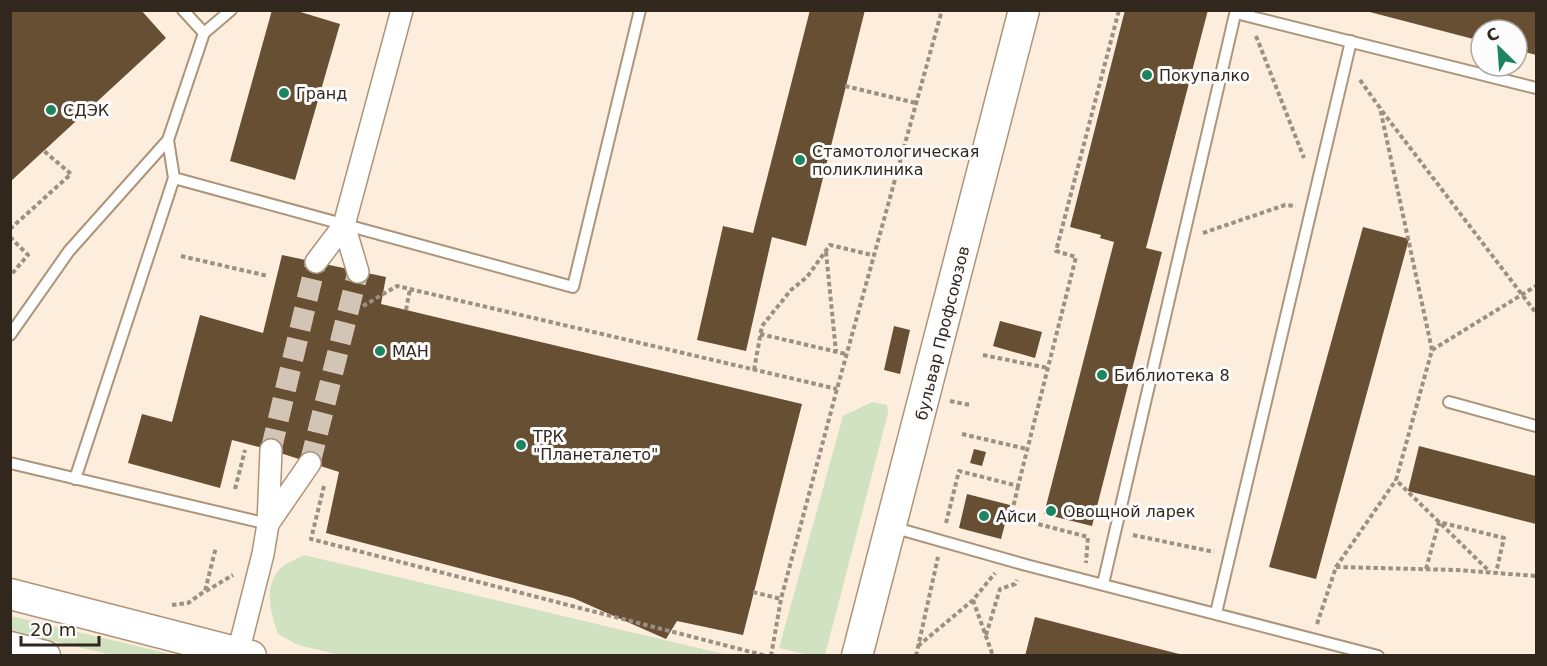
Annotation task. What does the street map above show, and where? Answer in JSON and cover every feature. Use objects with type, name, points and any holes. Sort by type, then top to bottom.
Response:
[{"type":"street","points":[[316,262],[344,225],[402,10]]},
{"type":"street","name":"бульвар Профсоюзов","points":[[857,656],[1024,10]]},
{"type":"street","points":[[344,225],[358,272]]},
{"type":"street","points":[[10,594],[242,654],[268,524],[271,450]]},
{"type":"street","points":[[268,524],[310,463]]},
{"type":"street","points":[[10,647],[45,656]]},
{"type":"lane","points":[[183,10],[204,33]]},
{"type":"lane","points":[[10,335],[69,251],[168,140],[204,33],[231,10]]},
{"type":"lane","points":[[174,178],[573,287],[640,10]]},
{"type":"lane","points":[[1103,584],[1236,12],[1536,88]]},
{"type":"lane","points":[[1216,613],[1311,208],[1356,43]]},
{"type":"lane","points":[[75,479],[174,178],[168,140]]},
{"type":"lane","points":[[1449,402],[1536,426]]},
{"type":"lane","points":[[10,463],[268,524]]},
{"type":"lane","points":[[892,527],[1026,565],[1378,656]]},
{"type":"path","points":[[771,656],[781,599],[872,256],[942,10]]},
{"type":"path","points":[[1085,580],[1088,537],[1011,517],[1076,257],[1056,251],[1119,10]]},
{"type":"path","points":[[1249,16],[1316,189]]},
{"type":"path","points":[[1356,43],[1353,72],[1536,313]]},
{"type":"path","points":[[845,86],[916,103]]},
{"type":"path","points":[[1312,638],[1336,567],[1396,480],[1432,350],[1380,108]]},
{"type":"path","points":[[10,229],[71,174],[44,151]]},
{"type":"path","points":[[1183,240],[1285,204],[1311,208]]},
{"type":"path","points":[[10,237],[28,255],[10,276]]},
{"type":"path","points":[[754,370],[762,326],[791,290],[807,277],[830,245],[872,256]]},
{"type":"path","points":[[825,252],[836,352]]},
{"type":"path","points":[[181,255],[268,276]]},
{"type":"path","points":[[363,306],[397,286],[837,389]]},
{"type":"path","points":[[1432,350],[1536,286]]},
{"type":"path","points":[[406,310],[410,289]]},
{"type":"path","points":[[760,334],[846,354]]},
{"type":"path","points":[[983,355],[1048,368]]},
{"type":"path","points":[[962,435],[1027,449]]},
{"type":"path","points":[[235,489],[245,450]]},
{"type":"path","points":[[915,656],[959,471],[1018,486]]},
{"type":"path","points":[[1396,480],[1490,572]]},
{"type":"path","points":[[325,485],[311,538],[767,656]]},
{"type":"path","points":[[1426,569],[1439,522]]},
{"type":"path","points":[[1439,522],[1504,538],[1496,573]]},
{"type":"path","points":[[1115,531],[1229,556]]},
{"type":"path","points":[[205,591],[216,547]]},
{"type":"path","points":[[918,647],[973,600],[1007,559]]},
{"type":"path","points":[[986,635],[1000,589],[1015,584],[1026,565]]},
{"type":"path","points":[[1336,567],[1426,569],[1536,576]]},
{"type":"path","points":[[160,603],[172,605],[188,603],[239,572]]},
{"type":"path","points":[[753,592],[781,599]]},
{"type":"path","points":[[973,600],[993,656]]},
{"type":"green space","points":[[872,402],[887,405],[888,413],[825,655],[809,655],[779,648],[843,416]]},
{"type":"green space","points":[[304,555],[728,655],[344,656],[298,645],[278,634],[271,609],[271,585],[279,570]]},
{"type":"green space","points":[[10,616],[174,655],[112,655],[11,631]]},
{"type":"building","points":[[10,10],[141,10],[166,38],[10,182]]},
{"type":"building","name":"Гранд","points":[[272,10],[294,10],[340,24],[295,180],[230,161]]},
{"type":"building","name":"Стамотологическая поликлиника","points":[[810,10],[865,10],[806,246],[772,237],[746,351],[697,340],[723,226],[753,233]]},
{"type":"building","points":[[1125,10],[1208,10],[1146,248],[1162,252],[1092,526],[1044,514],[1114,242],[1100,238],[1101,235],[1070,227]]},
{"type":"building","points":[[1362,10],[1536,10],[1536,55],[1529,53],[1529,18],[1469,18],[1469,38]]},
{"type":"building","points":[[1363,227],[1409,239],[1316,579],[1269,567]]},
{"type":"building","name":"ТРК \"Планеталето\"","points":[[282,255],[386,277],[381,304],[802,404],[743,635],[677,621],[666,639],[573,598],[326,533],[339,472],[271,450],[232,440],[220,488],[128,463],[142,414],[172,422],[200,315],[263,333]]},
{"type":"building","points":[[1000,321],[1042,332],[1035,358],[993,346]]},
{"type":"building","points":[[894,326],[910,330],[900,374],[884,370]]},
{"type":"building","points":[[1419,446],[1536,476],[1536,524],[1408,491]]},
{"type":"building","points":[[974,449],[986,452],[982,466],[970,463]]},
{"type":"building","name":"Айси","points":[[967,494],[1010,505],[1001,539],[959,528]]},
{"type":"building","points":[[1035,617],[1183,655],[1183,656],[1025,656]]},
{"type":"tunnel","points":[[271,450],[316,262]]},
{"type":"tunnel","points":[[310,463],[358,272]]},
{"type":"place","name":"Покупалко","points":[[1147,75]]},
{"type":"place","name":"Гранд","points":[[284,93]]},
{"type":"place","name":"СДЭК","points":[[51,110]]},
{"type":"place","name":"Стамотологическая поликлиника","points":[[800,160]]},
{"type":"place","name":"МАН","points":[[380,351]]},
{"type":"place","name":"Библиотека 8","points":[[1102,375]]},
{"type":"place","name":"ТРК \"Планеталето\"","points":[[521,445]]},
{"type":"place","name":"Овощной ларек","points":[[1051,511]]},
{"type":"place","name":"Айси","points":[[984,516]]}]
